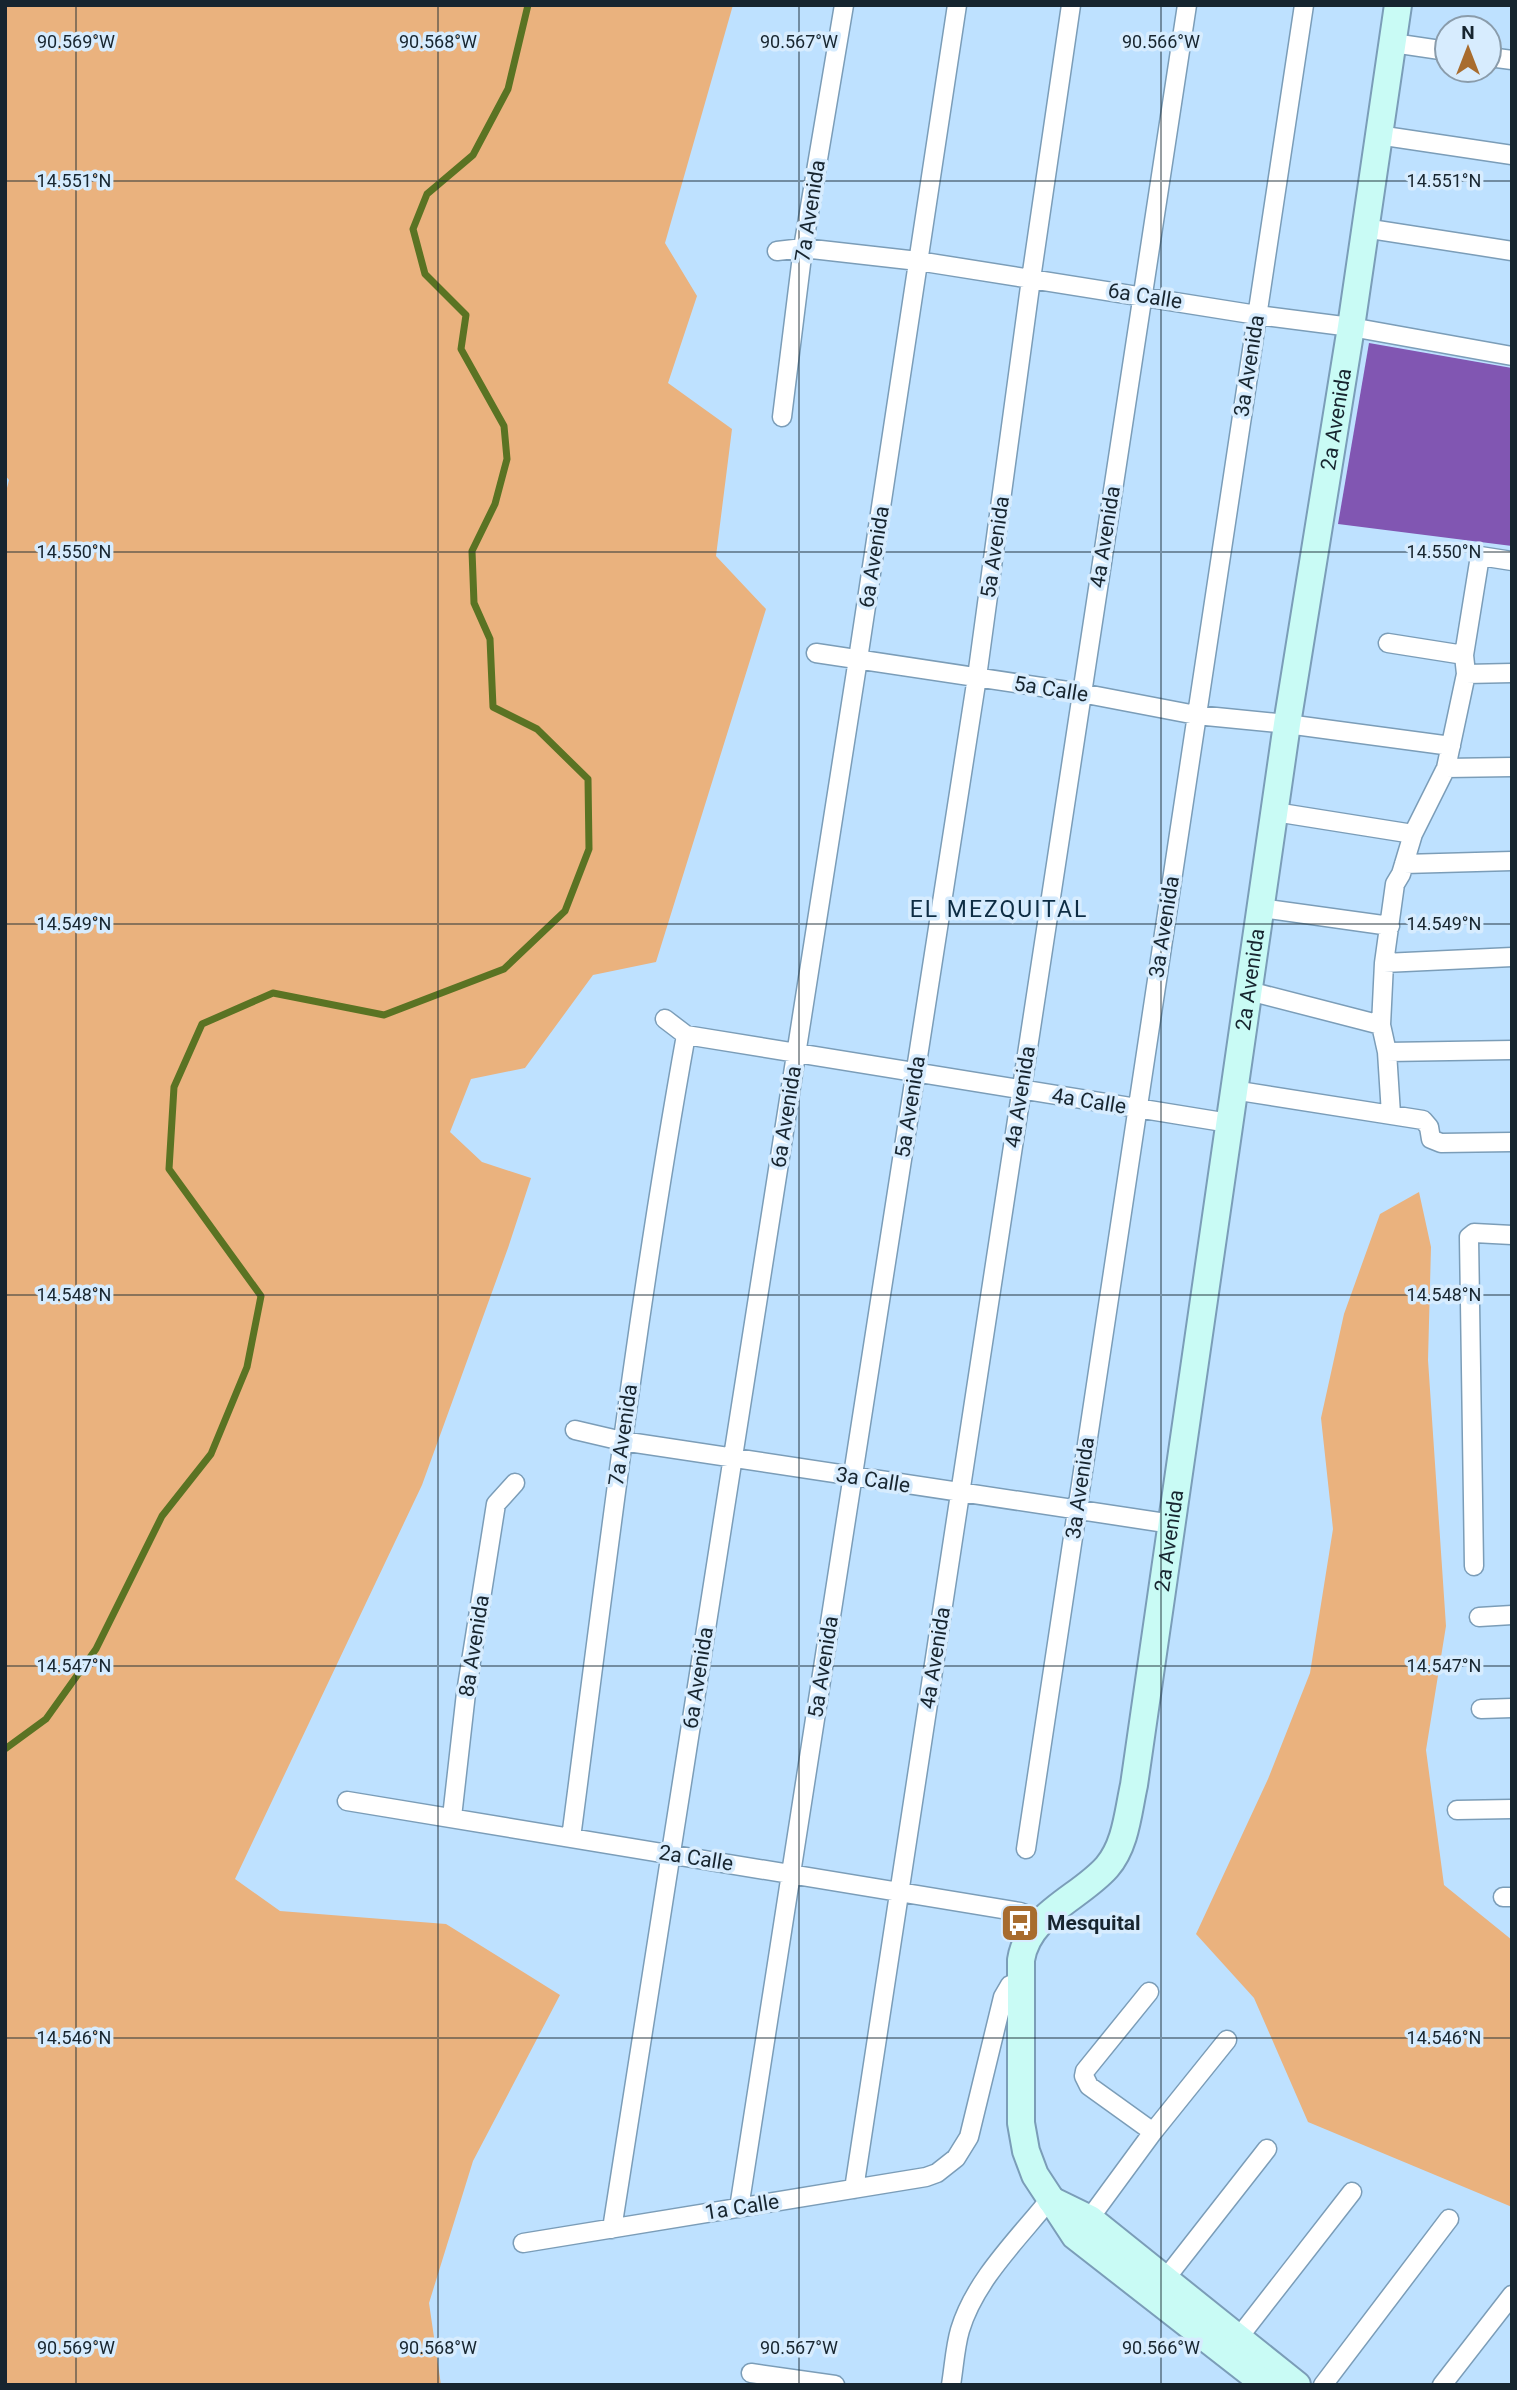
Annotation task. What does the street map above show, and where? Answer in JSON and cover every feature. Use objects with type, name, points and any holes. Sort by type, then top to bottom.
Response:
[{"type":"main road","name":"2a Avenida","points":[[1050,2199],[1030,2162],[1023,2138],[1020,1982],[1023,1950],[1029,1936],[1042,1920],[1107,1867],[1122,1839],[1134,1785],[1287,724],[1351,327],[1398,5]]},
{"type":"main road","points":[[1050,2199],[1266,2385]]},
{"type":"main road","points":[[1083,2228],[1166,2278],[1297,2385]]},
{"type":"street","name":"7a Avenida","points":[[782,417],[803,248],[844,5]]},
{"type":"street","name":"6a Avenida","points":[[612,2229],[858,659],[957,5]]},
{"type":"street","name":"5a Avenida","points":[[739,2208],[977,677],[1031,279],[1072,5]]},
{"type":"street","name":"4a Avenida","points":[[854,2189],[1187,5]]},
{"type":"street","name":"3a Avenida","points":[[1026,1849],[1304,5]]},
{"type":"street","points":[[1393,43],[1433,49]]},
{"type":"street","points":[[1378,135],[1512,155]]},
{"type":"street","points":[[1364,228],[1512,251]]},
{"type":"street","name":"6a Calle","points":[[777,251],[803,248],[918,261],[1256,315],[1351,327],[1512,356]]},
{"type":"street","points":[[1391,1114],[1387,1052],[1381,1025],[1384,963],[1395,884],[1413,834],[1446,768],[1466,674],[1464,655],[1480,556],[1512,562]]},
{"type":"street","points":[[1388,643],[1464,655]]},
{"type":"street","name":"5a Calle","points":[[816,653],[1082,693],[1196,715],[1451,746]]},
{"type":"street","points":[[1466,674],[1512,673]]},
{"type":"street","points":[[1446,768],[1512,766]]},
{"type":"street","points":[[1275,813],[1413,834]]},
{"type":"street","points":[[1404,864],[1512,861]]},
{"type":"street","points":[[1261,908],[1390,926]]},
{"type":"street","points":[[1384,963],[1512,957]]},
{"type":"street","points":[[1249,991],[1381,1025]]},
{"type":"street","name":"4a Calle","points":[[665,1019],[686,1035],[1229,1123]]},
{"type":"street","name":"7a Avenida","points":[[571,1838],[622,1441],[667,1138],[686,1035]]},
{"type":"street","points":[[1387,1052],[1512,1050]]},
{"type":"street","points":[[1233,1090],[1423,1120],[1429,1127],[1431,1139],[1436,1142],[1512,1142]]},
{"type":"street","points":[[1474,1566],[1469,1237],[1474,1233],[1512,1235]]},
{"type":"street","name":"3a Calle","points":[[575,1430],[622,1441],[1172,1524]]},
{"type":"street","name":"8a Avenida","points":[[452,1817],[466,1693],[496,1504],[515,1483]]},
{"type":"street","points":[[1479,1617],[1512,1615]]},
{"type":"street","points":[[1481,1709],[1512,1709]]},
{"type":"street","name":"2a Calle","points":[[347,1801],[899,1891],[1020,1912],[1042,1920]]},
{"type":"street","points":[[1457,1810],[1512,1809]]},
{"type":"street","name":"1a Calle","points":[[523,2244],[937,2173],[964,2148],[973,2125],[1003,1997],[1010,1984],[1020,1982]]},
{"type":"street","points":[[1149,1992],[1085,2071],[1084,2076],[1089,2086],[1153,2132]]},
{"type":"street","points":[[1083,2228],[1153,2132],[1227,2040]]},
{"type":"street","points":[[1166,2278],[1267,2149]]},
{"type":"street","points":[[1239,2337],[1352,2192]]},
{"type":"street","points":[[951,2385],[959,2333],[967,2311],[982,2285],[1050,2199]]},
{"type":"street","points":[[1323,2385],[1449,2218]]},
{"type":"street","points":[[1442,2385],[1512,2295]]},
{"type":"street","points":[[751,2373],[835,2385]]},
{"type":"shaded area","points":[[5,5],[733,5],[665,243],[697,296],[668,383],[732,429],[716,556],[766,609],[656,962],[593,975],[525,1068],[471,1079],[450,1132],[482,1162],[531,1178],[422,1485],[235,1879],[280,1911],[446,1924],[560,1995],[473,2161],[429,2303],[441,2385],[5,2385],[5,496],[9,480],[5,475]]},
{"type":"shaded area","points":[[1419,1192],[1431,1247],[1428,1360],[1446,1626],[1426,1750],[1444,1885],[1512,1940],[1512,2207],[1308,2122],[1254,1998],[1196,1934],[1268,1779],[1310,1673],[1333,1529],[1321,1418],[1344,1314],[1380,1214]]},
{"type":"building","points":[[1369,343],[1512,368],[1512,546],[1338,524]]},
{"type":"waterway","points":[[5,1749],[46,1719],[96,1649],[162,1516],[211,1454],[247,1367],[261,1296],[169,1169],[174,1087],[202,1024],[273,993],[384,1015],[504,969],[565,911],[589,849],[588,779],[537,729],[493,707],[490,639],[474,603],[472,551],[495,504],[507,459],[504,426],[461,349],[466,315],[425,274],[413,229],[427,194],[473,155],[508,89],[528,5]]},
{"type":"place","name":"Mesquital","points":[[1020,1923]]},
{"type":"district","name":"EL MEZQUITAL","points":[[999,909]]}]
